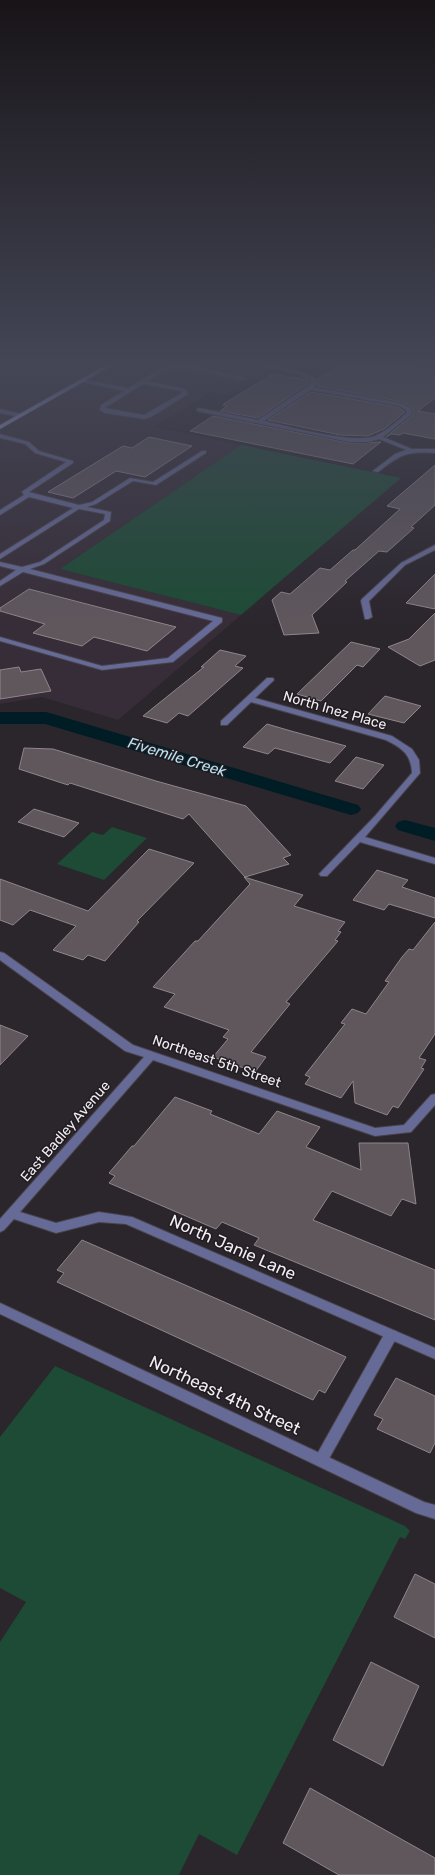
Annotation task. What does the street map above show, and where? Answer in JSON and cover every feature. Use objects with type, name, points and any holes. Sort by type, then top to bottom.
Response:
[{"type":"street","points":[[0,584],[21,570],[42,563],[107,521],[109,513],[28,495],[24,492],[71,462],[36,452]]},
{"type":"street","points":[[0,557],[78,507],[94,503],[132,479],[154,484],[204,452]]},
{"type":"street","points":[[376,471],[396,456],[407,452]]},
{"type":"street","points":[[0,512],[28,495]]},
{"type":"street","points":[[368,617],[365,601],[403,564],[435,547]]},
{"type":"street","points":[[0,564],[219,620],[170,660],[102,668],[0,639]]},
{"type":"street","name":"North Inez Place","points":[[224,723],[270,680]]},
{"type":"street","name":"North Inez Place","points":[[250,699],[389,738],[410,751],[416,762],[416,773],[378,818],[357,838]]},
{"type":"street","points":[[324,874],[357,838],[435,861]]},
{"type":"street","name":"Northeast 5th Street","points":[[0,955],[128,1048],[375,1132],[407,1129],[435,1098]]},
{"type":"street","name":"East Badley Avenue","points":[[0,1228],[152,1055]]},
{"type":"street","name":"North Janie Lane","points":[[12,1214],[56,1228],[98,1217],[128,1220],[435,1354]]},
{"type":"street","name":"Northeast 4th Street","points":[[0,1308],[421,1508],[435,1512]]},
{"type":"street","points":[[321,1460],[391,1335]]},
{"type":"shaded area","points":[[0,452],[232,452],[60,569],[241,615],[118,720],[42,697],[0,704]]},
{"type":"green space","points":[[232,452],[273,452],[401,478],[241,615],[60,569]]},
{"type":"green space","points":[[112,827],[147,838],[104,880],[57,864],[92,832],[103,835]]},
{"type":"green space","points":[[55,1366],[405,1526],[410,1531],[405,1539],[400,1537],[237,1855],[199,1834],[179,1875],[0,1875],[0,1642],[26,1602],[0,1588],[0,1437]]},
{"type":"building","points":[[114,452],[184,452],[145,477],[116,471],[73,498],[48,492]]},
{"type":"building","points":[[291,452],[369,452],[353,464]]},
{"type":"building","points":[[435,465],[435,505],[411,527],[414,528],[387,552],[379,551],[345,581],[347,582],[312,615],[319,633],[284,635],[272,600],[281,592],[290,594],[320,568],[330,570],[353,550],[355,550],[400,509],[387,506]]},
{"type":"building","points":[[435,574],[435,609],[406,603]]},
{"type":"building","points":[[29,589],[176,627],[147,651],[94,637],[82,646],[33,633],[45,624],[0,611],[0,608]]},
{"type":"building","points":[[435,613],[435,660],[420,666],[388,647],[409,639]]},
{"type":"building","points":[[351,642],[380,649],[363,667],[357,665],[321,701],[297,694]]},
{"type":"building","points":[[220,650],[246,656],[235,666],[243,668],[188,716],[179,713],[167,723],[143,716],[204,667],[201,667]]},
{"type":"building","points":[[19,667],[21,672],[41,669],[51,691],[0,699],[0,670]]},
{"type":"building","points":[[385,696],[421,706],[404,723],[368,714]]},
{"type":"building","points":[[267,724],[346,746],[330,763],[275,748],[268,754],[243,747]]},
{"type":"building","points":[[24,748],[53,749],[156,781],[246,806],[291,855],[283,858],[289,864],[245,877],[189,814],[183,819],[70,783],[68,785],[19,769]]},
{"type":"building","points":[[356,757],[384,765],[363,789],[335,781]]},
{"type":"building","points":[[34,809],[79,823],[64,837],[18,822]]},
{"type":"building","points":[[149,849],[194,863],[137,921],[139,922],[105,961],[88,955],[83,960],[53,950],[76,926],[30,910],[13,925],[0,920],[0,879],[88,911]]},
{"type":"building","points":[[377,870],[408,880],[402,887],[435,898],[435,918],[389,904],[384,910],[353,900]]},
{"type":"building","points":[[244,877],[303,895],[294,906],[345,922],[338,931],[341,932],[335,940],[338,941],[286,1002],[290,1004],[251,1052],[266,1057],[255,1072],[213,1057],[228,1039],[223,1037],[229,1030],[164,1007],[175,994],[153,987],[195,941],[198,941],[250,884]]},
{"type":"building","points":[[435,922],[435,1034],[419,1058],[426,1060],[421,1068],[424,1069],[398,1108],[393,1106],[387,1115],[355,1103],[353,1081],[341,1098],[305,1084],[310,1077],[305,1075],[345,1024],[341,1023],[352,1009],[366,1014],[389,982],[385,981],[402,957],[409,949],[413,950]]},
{"type":"building","points":[[0,1025],[28,1036],[0,1065]]},
{"type":"building","points":[[175,1097],[212,1111],[210,1114],[259,1134],[277,1111],[320,1127],[306,1147],[361,1170],[359,1143],[408,1143],[416,1204],[402,1199],[391,1216],[332,1191],[313,1220],[435,1270],[435,1320],[254,1245],[259,1238],[222,1222],[216,1229],[109,1183],[115,1176],[109,1173]]},
{"type":"building","points":[[82,1240],[346,1357],[325,1393],[319,1390],[313,1400],[57,1282],[64,1273],[57,1270]]},
{"type":"building","points":[[396,1378],[435,1396],[435,1443],[430,1453],[377,1429],[383,1419],[374,1415]]},
{"type":"building","points":[[415,1574],[435,1584],[435,1638],[394,1617]]},
{"type":"building","points":[[371,1662],[419,1686],[383,1766],[333,1740]]},
{"type":"building","points":[[310,1788],[435,1858],[435,1875],[339,1875],[283,1843]]},
{"type":"waterway","name":"Fivemile Creek","points":[[0,718],[46,718],[351,809]]},
{"type":"waterway","name":"Fivemile Creek","points":[[405,826],[435,835]]}]
